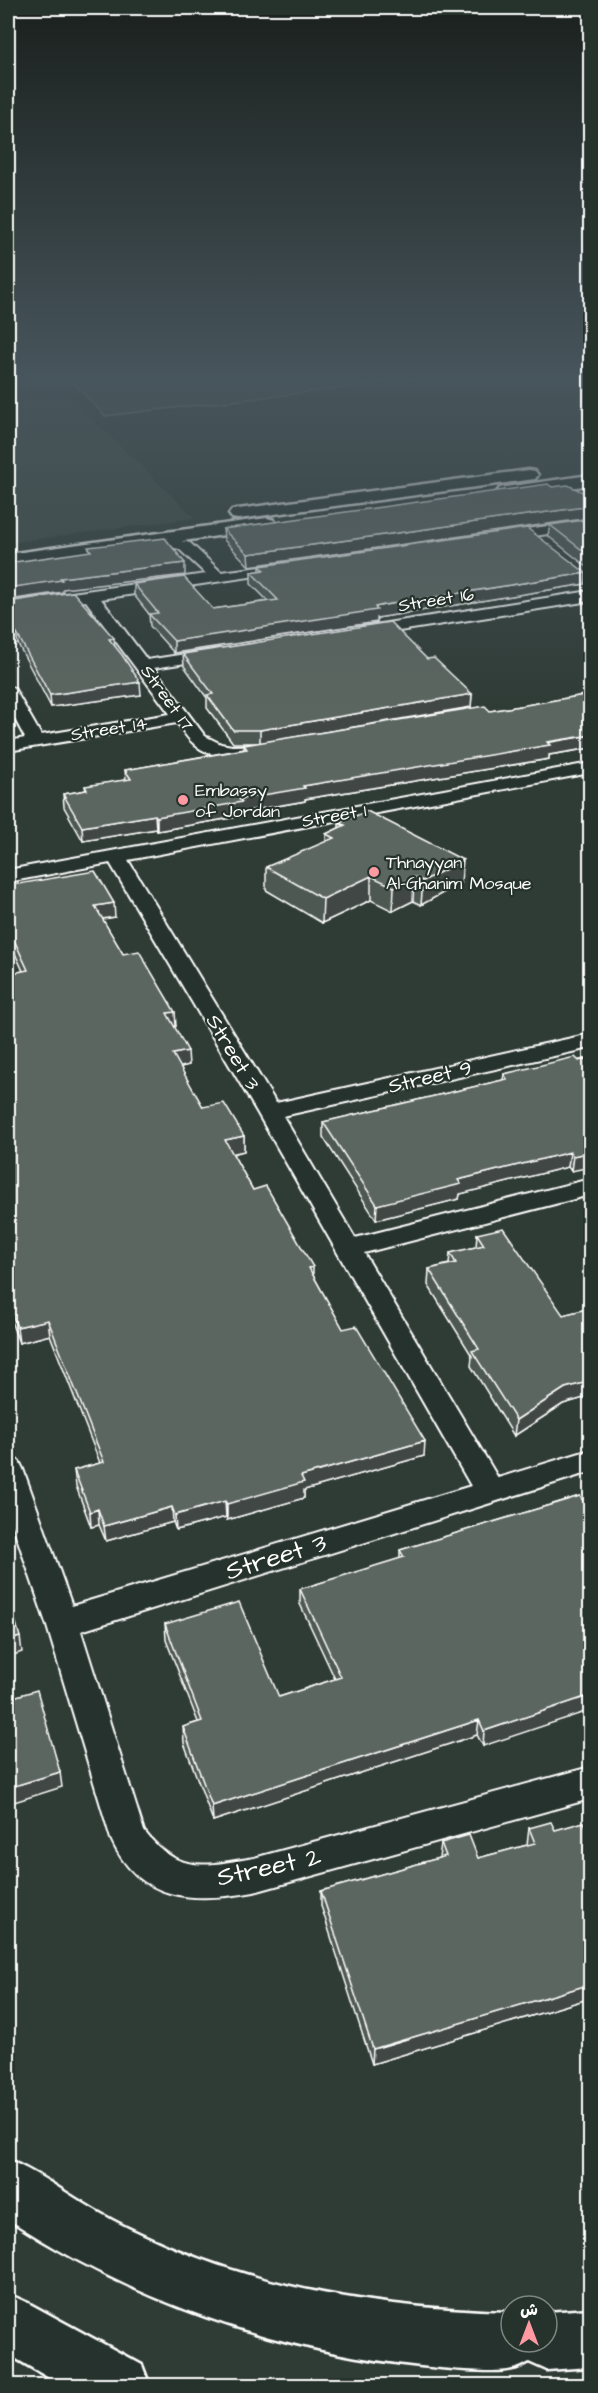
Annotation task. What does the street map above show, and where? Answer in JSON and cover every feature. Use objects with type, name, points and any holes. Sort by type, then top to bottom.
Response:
[{"type":"street","points":[[8,560],[520,490]]},
{"type":"street","points":[[8,545],[530,490]]},
{"type":"street","points":[[484,539],[591,524]]},
{"type":"street","points":[[186,545],[190,538],[201,533]]},
{"type":"street","points":[[531,533],[548,546]]},
{"type":"street","points":[[156,539],[174,540],[186,545],[218,578]]},
{"type":"street","points":[[8,607],[298,566]]},
{"type":"street","name":"Street 17","points":[[92,596],[196,738],[213,748],[246,752],[283,746]]},
{"type":"street","name":"Street 16","points":[[340,635],[591,596]]},
{"type":"street","points":[[144,665],[236,651]]},
{"type":"street","points":[[8,692],[36,741]]},
{"type":"street","name":"Street 14","points":[[8,746],[182,717]]},
{"type":"street","name":"Street 1","points":[[8,876],[591,768]]},
{"type":"street","name":"Street 3","points":[[116,856],[269,1112],[490,1491]]},
{"type":"street","name":"Street 9","points":[[269,1112],[591,1041]]},
{"type":"street","points":[[349,1248],[591,1187]]},
{"type":"street","name":"Street 3","points":[[62,1623],[591,1461]]},
{"type":"street","name":"Street 2","points":[[8,1469],[62,1623],[129,1839],[155,1870],[174,1879],[213,1881],[254,1875],[591,1783]]},
{"type":"street","points":[[8,2187],[58,2219],[109,2247],[231,2300],[297,2317],[361,2329],[435,2339],[499,2341]]},
{"type":"street","points":[[8,2323],[121,2385]]},
{"type":"street","points":[[559,2340],[591,2338]]},
{"type":"shaded area","points":[[8,490],[166,490],[195,518],[8,543]]},
{"type":"building","points":[[507,490],[578,490],[591,496],[591,506],[248,554],[223,529]]},
{"type":"building","points":[[591,519],[591,557],[550,525]]},
{"type":"building","points":[[527,528],[586,573],[384,605],[375,607],[377,610],[174,641],[149,614],[158,613],[134,584],[184,577],[213,609],[278,600],[251,572],[264,570],[260,566]]},
{"type":"building","points":[[165,538],[185,563],[60,578],[62,580],[8,588],[8,563],[91,551],[88,547]]},
{"type":"building","points":[[73,592],[114,638],[109,639],[140,682],[50,695],[16,632],[12,633],[8,627],[8,602]]},
{"type":"building","points":[[390,622],[427,659],[434,658],[472,694],[260,730],[233,730],[207,695],[213,694],[183,654]]},
{"type":"building","points":[[591,694],[591,735],[547,742],[550,745],[303,786],[305,788],[239,799],[242,802],[157,817],[155,815],[82,827],[63,794],[87,790],[85,786],[131,779],[125,770],[247,749],[244,745],[485,706],[490,711]]},
{"type":"building","points":[[367,811],[463,860],[423,881],[414,877],[394,887],[371,876],[323,899],[266,867],[334,838],[326,834],[345,825],[339,823]]},
{"type":"building","points":[[95,871],[114,903],[95,906],[123,954],[139,951],[175,1012],[167,1013],[188,1051],[173,1054],[203,1107],[224,1103],[244,1136],[225,1140],[253,1190],[266,1186],[313,1267],[309,1268],[343,1329],[356,1326],[425,1441],[301,1476],[304,1482],[227,1504],[225,1501],[175,1515],[172,1507],[104,1526],[98,1509],[90,1512],[74,1470],[104,1462],[48,1320],[17,1327],[8,1303],[8,974],[28,970],[8,927],[8,893],[15,891],[12,885]]},
{"type":"building","points":[[575,1057],[579,1061],[591,1058],[591,1152],[573,1156],[570,1152],[458,1180],[461,1184],[377,1205],[323,1122],[507,1079],[504,1074]]},
{"type":"building","points":[[503,1228],[563,1315],[591,1308],[591,1381],[565,1388],[516,1420],[472,1351],[479,1349],[429,1269],[456,1263],[450,1253],[484,1245],[477,1234]]},
{"type":"building","points":[[580,1496],[591,1513],[591,1695],[484,1731],[479,1720],[212,1806],[183,1727],[202,1721],[165,1624],[239,1602],[279,1697],[341,1677],[300,1589],[404,1557],[400,1550]]},
{"type":"building","points":[[8,1595],[20,1637],[8,1640]]},
{"type":"building","points":[[8,1690],[10,1698],[37,1690],[60,1772],[8,1788]]},
{"type":"building","points":[[551,1822],[555,1830],[584,1822],[591,1835],[591,1984],[373,2049],[321,1891],[446,1856],[441,1843],[469,1835],[478,1858],[535,1843],[529,1828]]},
{"type":"place","name":"Embassy of Jordan","points":[[183,800]]},
{"type":"place","name":"Thnayyan Al-Ghanim Mosque","points":[[374,872]]}]
